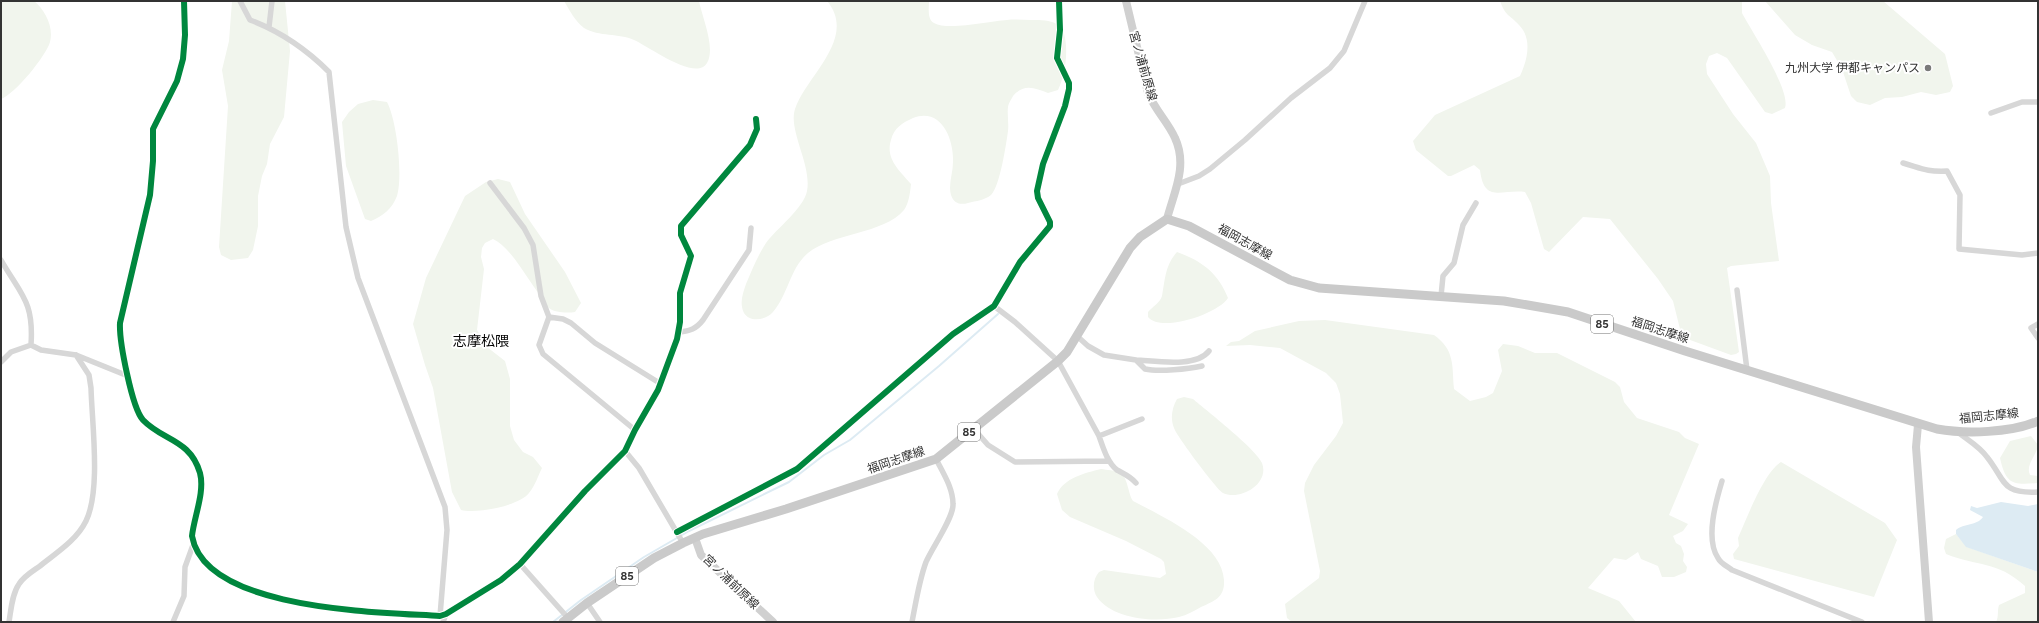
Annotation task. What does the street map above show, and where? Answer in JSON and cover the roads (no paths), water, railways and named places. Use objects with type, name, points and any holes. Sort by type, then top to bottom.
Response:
[{"type":"main road","name":"宮ノ浦前原線","points":[[1126,1],[1148,93],[1152,103],[1175,138],[1180,152],[1182,168],[1167,219]]},
{"type":"main road","name":"福岡志摩線","points":[[566,620],[587,603],[654,558],[683,543],[936,459],[1058,361],[1077,336],[1130,248],[1140,237],[1167,219],[1189,226],[1290,280],[1319,288],[1504,301],[1568,312],[1918,425],[1959,433],[1992,430],[2038,421]]},
{"type":"main road","points":[[1918,425],[1916,447],[1929,622]]},
{"type":"main road","name":"宮ノ浦前原線","points":[[695,538],[702,555],[725,579],[773,622]]},
{"type":"street","points":[[184,1],[185,35],[183,59],[176,81],[153,129],[150,196],[120,323],[121,343],[128,376],[142,419],[183,446],[190,453],[200,474],[201,483],[192,536],[193,545],[200,557],[216,572],[241,587],[267,596],[341,609],[440,616],[446,614],[501,580],[520,564],[585,491],[625,451],[634,430],[661,384],[679,332],[680,293],[691,256],[681,235],[680,226],[750,145],[757,129],[756,119]]},
{"type":"street","points":[[240,1],[250,20],[269,27],[317,60],[329,72],[344,214],[353,260],[369,309],[445,507],[447,530],[440,616]]},
{"type":"street","points":[[269,27],[272,1]]},
{"type":"street","points":[[677,532],[797,469],[953,334],[994,306],[1020,262],[1050,226],[1050,222],[1038,198],[1037,191],[1043,164],[1065,106],[1069,89],[1069,83],[1057,58],[1060,30],[1059,1]]},
{"type":"street","points":[[1178,184],[1199,176],[1210,169],[1245,140],[1290,98],[1330,68],[1344,51],[1365,1]]},
{"type":"street","points":[[1991,113],[2022,102],[2038,102]]},
{"type":"street","points":[[1903,163],[1914,168],[1931,172],[1946,171],[1960,195],[1959,249],[2022,255],[2038,253]]},
{"type":"street","points":[[490,183],[529,236],[535,253],[541,296],[549,317],[539,345],[543,354],[634,430]]},
{"type":"street","points":[[1441,296],[1443,276],[1454,263],[1463,225],[1476,203]]},
{"type":"street","points":[[679,332],[690,331],[697,328],[703,320],[749,250],[751,228]]},
{"type":"street","points":[[1,260],[22,291],[28,306],[32,328],[32,345]]},
{"type":"street","points":[[1737,290],[1747,370]]},
{"type":"street","points":[[994,306],[1015,322],[1058,361],[1094,430],[1099,436],[1109,461],[1116,469],[1131,477],[1136,483]]},
{"type":"street","points":[[549,317],[563,319],[571,323],[595,343],[661,384]]},
{"type":"street","points":[[2038,324],[2031,328],[2038,338]]},
{"type":"street","points":[[1077,336],[1088,346],[1104,355],[1136,360],[1184,362],[1199,360],[1209,351]]},
{"type":"street","points":[[1,362],[11,352],[32,345],[41,350],[76,355],[128,376]]},
{"type":"street","points":[[9,622],[13,601],[19,583],[27,575],[69,543],[86,522],[89,511],[92,498],[94,473],[91,388],[89,375],[76,355]]},
{"type":"street","points":[[1136,360],[1148,370],[1174,369],[1182,371],[1202,366]]},
{"type":"street","points":[[1099,436],[1142,419]]},
{"type":"street","points":[[973,428],[988,445],[1015,462],[1109,461]]},
{"type":"street","points":[[1959,433],[1987,456],[2003,482],[2010,490],[2022,493],[2038,492]]},
{"type":"street","points":[[625,451],[639,468],[683,543]]},
{"type":"street","points":[[912,622],[919,586],[926,563],[953,511],[954,505],[949,487],[936,459]]},
{"type":"street","points":[[1722,481],[1713,513],[1713,549],[1723,564],[1732,570],[1862,622]]},
{"type":"street","points":[[173,622],[184,596],[185,567],[193,545]]},
{"type":"street","points":[[520,564],[562,609],[566,620]]},
{"type":"street","points":[[587,603],[600,622]]},
{"type":"street","points":[[443,622],[446,614]]},
{"type":"waterway","points":[[553,622],[581,600],[644,557],[689,531],[789,482],[824,455],[850,440],[939,366],[998,314]]},
{"type":"place","name":"九州大学 伊都キャンパス","points":[[1928,68]]},
{"type":"district","name":"志摩松隈","points":[[481,341]]}]
